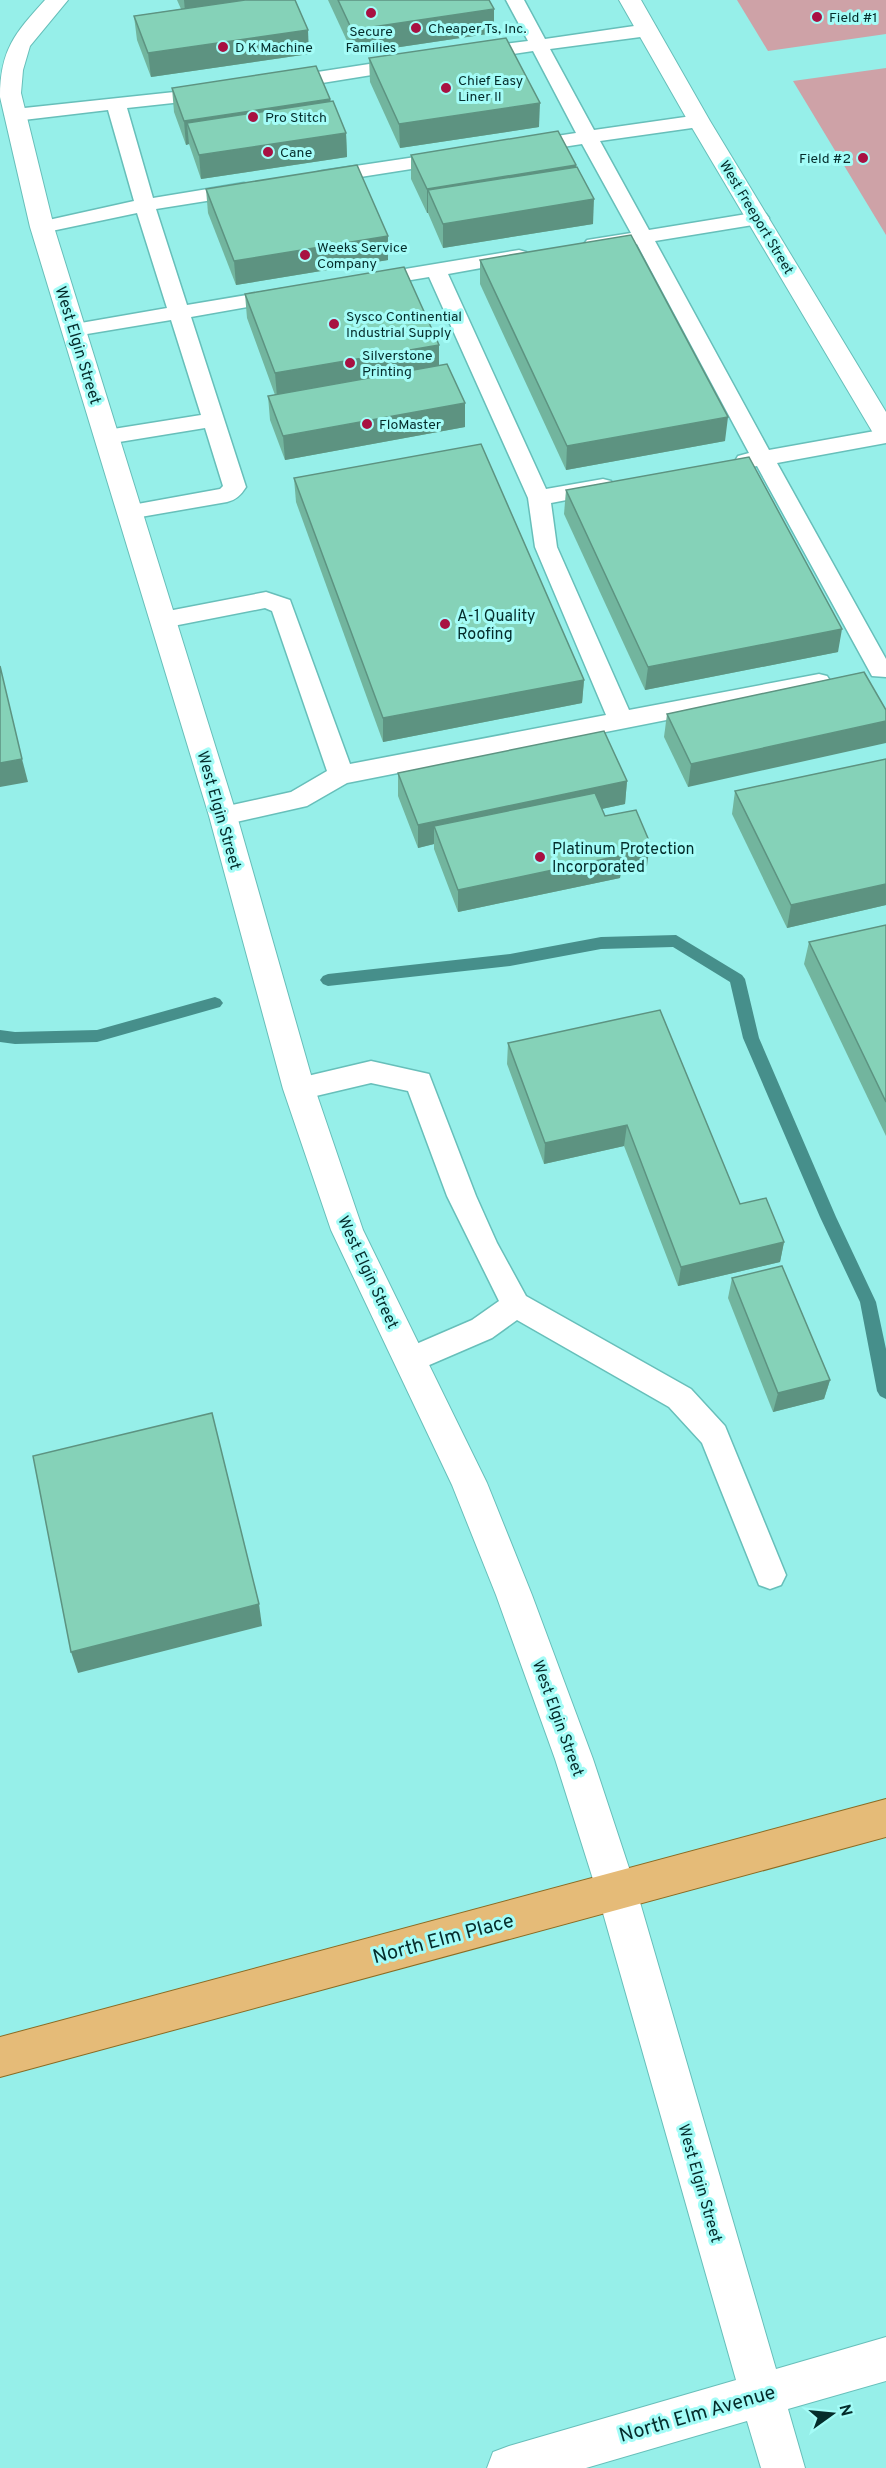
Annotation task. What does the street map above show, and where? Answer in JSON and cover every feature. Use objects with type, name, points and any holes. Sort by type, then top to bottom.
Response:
[{"type":"main road","name":"North Elm Place","points":[[0,2057],[886,1818]]},
{"type":"street","name":"West Elgin Street","points":[[57,0],[34,25],[19,46],[12,70],[10,93],[42,227],[223,816],[299,1089],[347,1230],[469,1484],[514,1594],[574,1759],[617,1892],[783,2468]]},
{"type":"street","name":"West Freeport Street","points":[[630,0],[699,121],[759,218],[886,435]]},
{"type":"street","name":"North Elm Avenue","points":[[509,2468],[886,2359]]},
{"type":"lane","points":[[223,816],[298,800],[340,775],[871,674],[763,458],[515,0]]},
{"type":"lane","points":[[451,57],[648,30]]},
{"type":"lane","points":[[265,86],[428,61]]},
{"type":"lane","points":[[15,115],[230,92]]},
{"type":"lane","points":[[116,103],[145,206],[235,487],[227,495],[129,512]]},
{"type":"lane","points":[[509,149],[699,121]]},
{"type":"lane","points":[[304,180],[463,156]]},
{"type":"lane","points":[[42,227],[145,206],[259,187]]},
{"type":"lane","points":[[573,248],[759,218]]},
{"type":"lane","points":[[354,283],[537,253]]},
{"type":"lane","points":[[436,270],[539,498],[546,547],[621,721]]},
{"type":"lane","points":[[75,330],[296,293]]},
{"type":"lane","points":[[107,437],[213,420]]},
{"type":"lane","points":[[728,465],[886,435]]},
{"type":"lane","points":[[539,498],[621,483]]},
{"type":"lane","points":[[163,620],[266,600],[282,606],[340,775]]},
{"type":"lane","points":[[299,1089],[371,1072],[419,1082],[443,1155],[461,1199],[486,1254],[516,1305],[680,1398],[714,1435],[770,1575]]},
{"type":"lane","points":[[410,1360],[482,1329],[516,1305]]},
{"type":"shaded area","name":"Field #1","points":[[737,0],[886,0],[886,34],[768,51]]},
{"type":"shaded area","name":"Field #2","points":[[886,68],[886,235],[793,81]]},
{"type":"building","points":[[245,0],[295,0],[308,30],[148,53],[134,16]]},
{"type":"building","points":[[338,0],[489,0],[494,9],[352,30]]},
{"type":"building","points":[[506,38],[540,103],[399,124],[369,58]]},
{"type":"building","points":[[316,66],[330,99],[184,121],[172,88]]},
{"type":"building","points":[[333,101],[346,133],[199,155],[187,123]]},
{"type":"building","points":[[558,131],[576,165],[427,189],[411,155]]},
{"type":"building","points":[[357,165],[388,236],[234,261],[206,189]]},
{"type":"building","points":[[577,167],[594,199],[443,224],[428,190]]},
{"type":"building","points":[[631,235],[728,417],[567,446],[480,260]]},
{"type":"building","points":[[404,267],[439,345],[275,373],[245,294]]},
{"type":"building","points":[[447,364],[465,403],[283,436],[268,396]]},
{"type":"building","name":"A-1 Quality Roofing","points":[[481,444],[584,680],[383,718],[294,478]]},
{"type":"building","points":[[749,457],[842,629],[648,667],[566,490]]},
{"type":"building","points":[[0,666],[22,759],[0,763]]},
{"type":"building","points":[[864,672],[886,710],[886,721],[691,764],[667,714]]},
{"type":"building","points":[[604,731],[627,781],[418,825],[398,773]]},
{"type":"building","points":[[886,759],[886,884],[791,905],[735,791]]},
{"type":"building","name":"Platinum Protection Incorporated","points":[[595,793],[605,816],[636,810],[650,843],[620,849],[623,855],[458,890],[434,826]]},
{"type":"building","points":[[886,925],[886,1102],[809,942]]},
{"type":"building","points":[[660,1010],[740,1204],[766,1198],[784,1242],[681,1267],[627,1125],[545,1143],[508,1043]]},
{"type":"building","points":[[782,1266],[830,1380],[778,1393],[732,1278]]},
{"type":"building","points":[[212,1413],[259,1604],[71,1652],[33,1456]]},
{"type":"waterway","points":[[328,980],[510,960],[601,943],[676,941],[737,979],[751,1038],[828,1217],[868,1302],[886,1391]]},
{"type":"waterway","points":[[0,1036],[15,1038],[97,1036],[215,1003]]},
{"type":"place","name":"Secure Families","points":[[371,13]]},
{"type":"place","name":"Field #1","points":[[817,17]]},
{"type":"place","name":"Cheaper Ts, Inc.","points":[[416,28]]},
{"type":"place","name":"D K Machine","points":[[223,47]]},
{"type":"place","name":"Chief Easy Liner II","points":[[446,88]]},
{"type":"place","name":"Pro Stitch","points":[[253,117]]},
{"type":"place","name":"Cane","points":[[268,152]]},
{"type":"place","name":"Field #2","points":[[863,158]]},
{"type":"place","name":"Weeks Service Company","points":[[305,255]]},
{"type":"place","name":"Sysco Continential Industrial Supply","points":[[334,324]]},
{"type":"place","name":"Silverstone Printing","points":[[350,363]]},
{"type":"place","name":"FloMaster","points":[[367,424]]},
{"type":"place","name":"A-1 Quality Roofing","points":[[445,624]]},
{"type":"place","name":"Platinum Protection Incorporated","points":[[540,857]]}]
